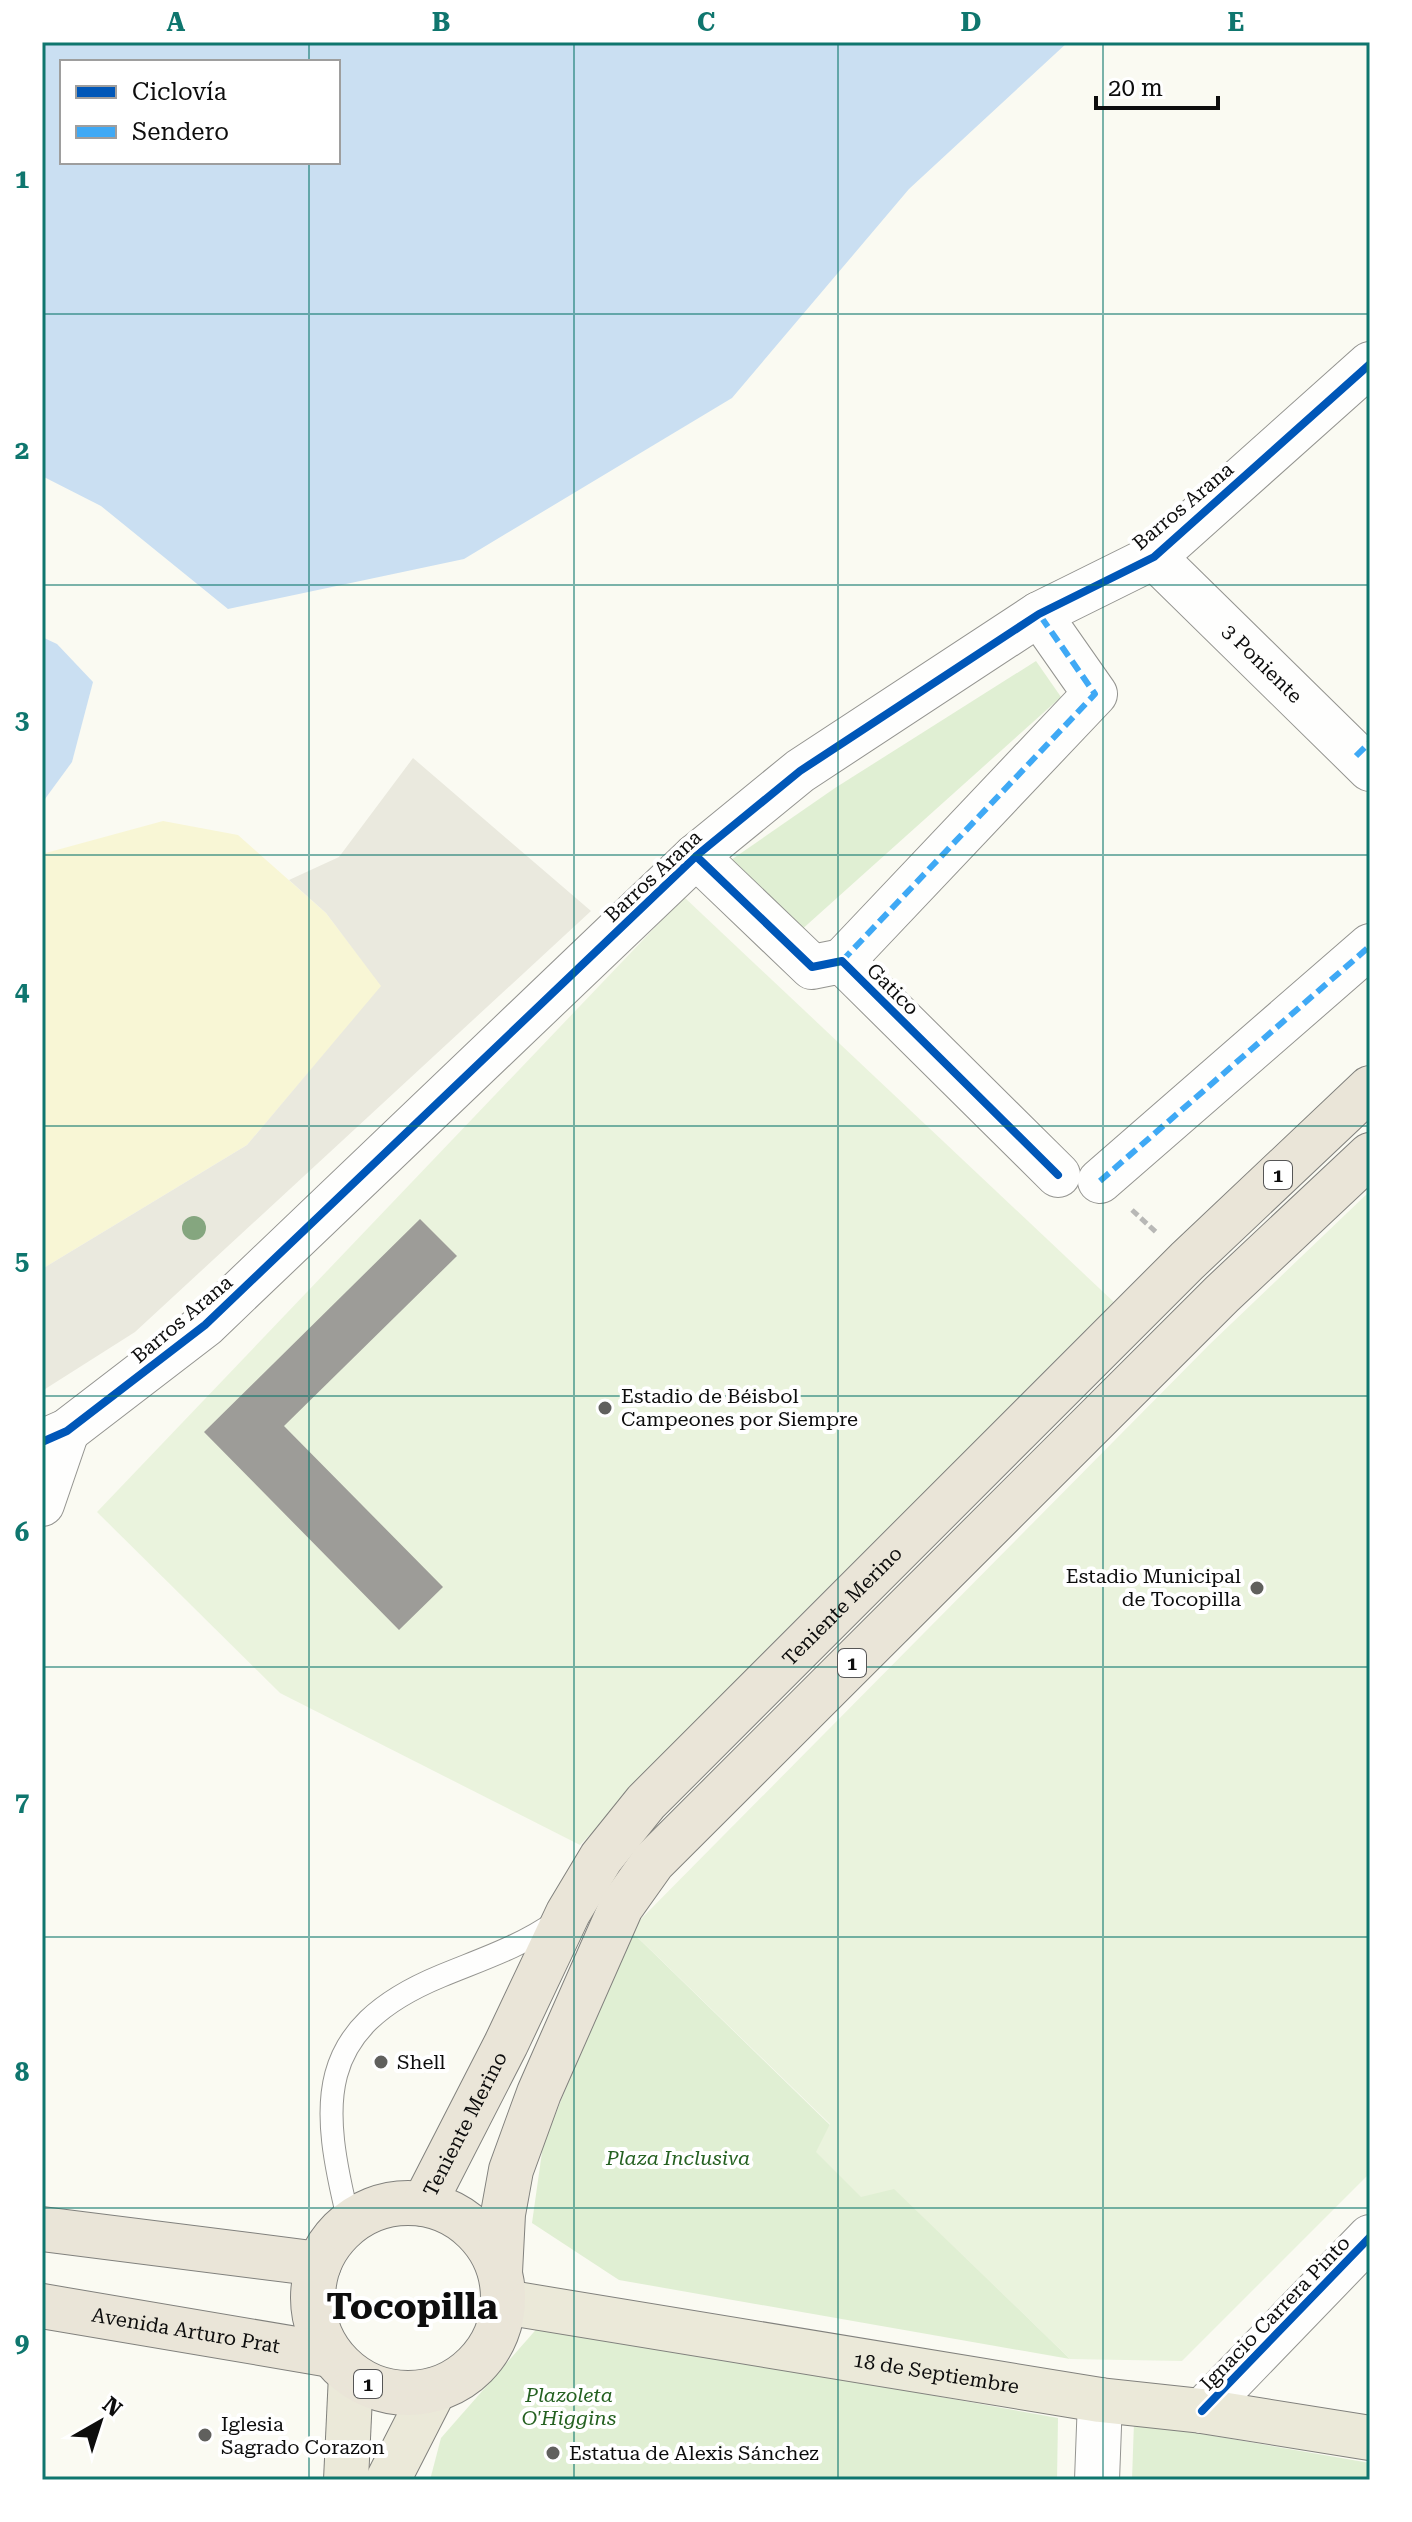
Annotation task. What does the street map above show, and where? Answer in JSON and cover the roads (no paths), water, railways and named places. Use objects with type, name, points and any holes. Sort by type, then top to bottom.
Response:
[{"type":"highway","name":"Teniente Merino","points":[[424,2204],[506,2044],[568,1913],[601,1858],[646,1802],[1176,1272],[1370,1088]]},
{"type":"highway","name":"1","points":[[341,2365],[377,2388],[404,2394],[434,2390],[462,2378],[484,2358],[498,2331],[503,2214],[511,2170],[534,2106],[621,1907],[653,1862],[1222,1294],[1370,1155]]},
{"type":"highway","name":"Teniente Merino","points":[[341,2365],[317,2327],[313,2295],[319,2264],[332,2241],[349,2222],[372,2210],[398,2203],[424,2204],[449,2212],[471,2227],[489,2248],[502,2287]]},
{"type":"highway","points":[[42,2229],[319,2264]]},
{"type":"highway","name":"Avenida Arturo Prat","points":[[42,2306],[341,2365]]},
{"type":"main road","name":"18 de Septiembre","points":[[502,2287],[1100,2400],[1202,2411],[1370,2438]]},
{"type":"main road","points":[[341,2365],[346,2480]]},
{"type":"main road","points":[[388,2480],[434,2390]]},
{"type":"street","name":"Barros Arana","points":[[55,1436],[205,1325],[696,856],[800,771],[1039,614],[1154,557],[1370,364]]},
{"type":"street","name":"3 Poniente","points":[[1154,557],[1365,755]]},
{"type":"street","points":[[842,961],[1095,694],[1039,614]]},
{"type":"street","name":"Gatico","points":[[696,856],[812,967],[842,961],[1079,1178],[1370,946]]},
{"type":"street","points":[[42,1504],[55,1436]]},
{"type":"street","name":"Ignacio Carrera Pinto","points":[[1202,2411],[1370,2237]]},
{"type":"street","points":[[1097,2480],[1100,2400]]},
{"type":"lane","points":[[349,2222],[334,2154],[331,2096],[345,2049],[358,2030],[413,1989],[502,1954],[568,1913]]},
{"type":"water","points":[[42,42],[1068,42],[909,189],[732,398],[464,559],[228,609],[101,506],[42,476]]},
{"type":"water","points":[[42,637],[57,644],[93,682],[72,762],[42,803]]},
{"type":"place","name":"Estadio de Béisbol Campeones por Siempre","points":[[605,1408]]},
{"type":"place","name":"Estadio Municipal de Tocopilla","points":[[1257,1588]]},
{"type":"place","name":"Shell","points":[[381,2062]]},
{"type":"place","name":"Iglesia Sagrado Corazon","points":[[205,2435]]},
{"type":"place","name":"Estatua de Alexis Sánchez","points":[[553,2453]]},
{"type":"district","name":"Tocopilla","points":[[412,2307]]},
{"type":"park label","name":"Plaza Inclusiva","points":[[678,2158]]},
{"type":"park label","name":"Plazoleta O'Higgins","points":[[569,2406]]}]
